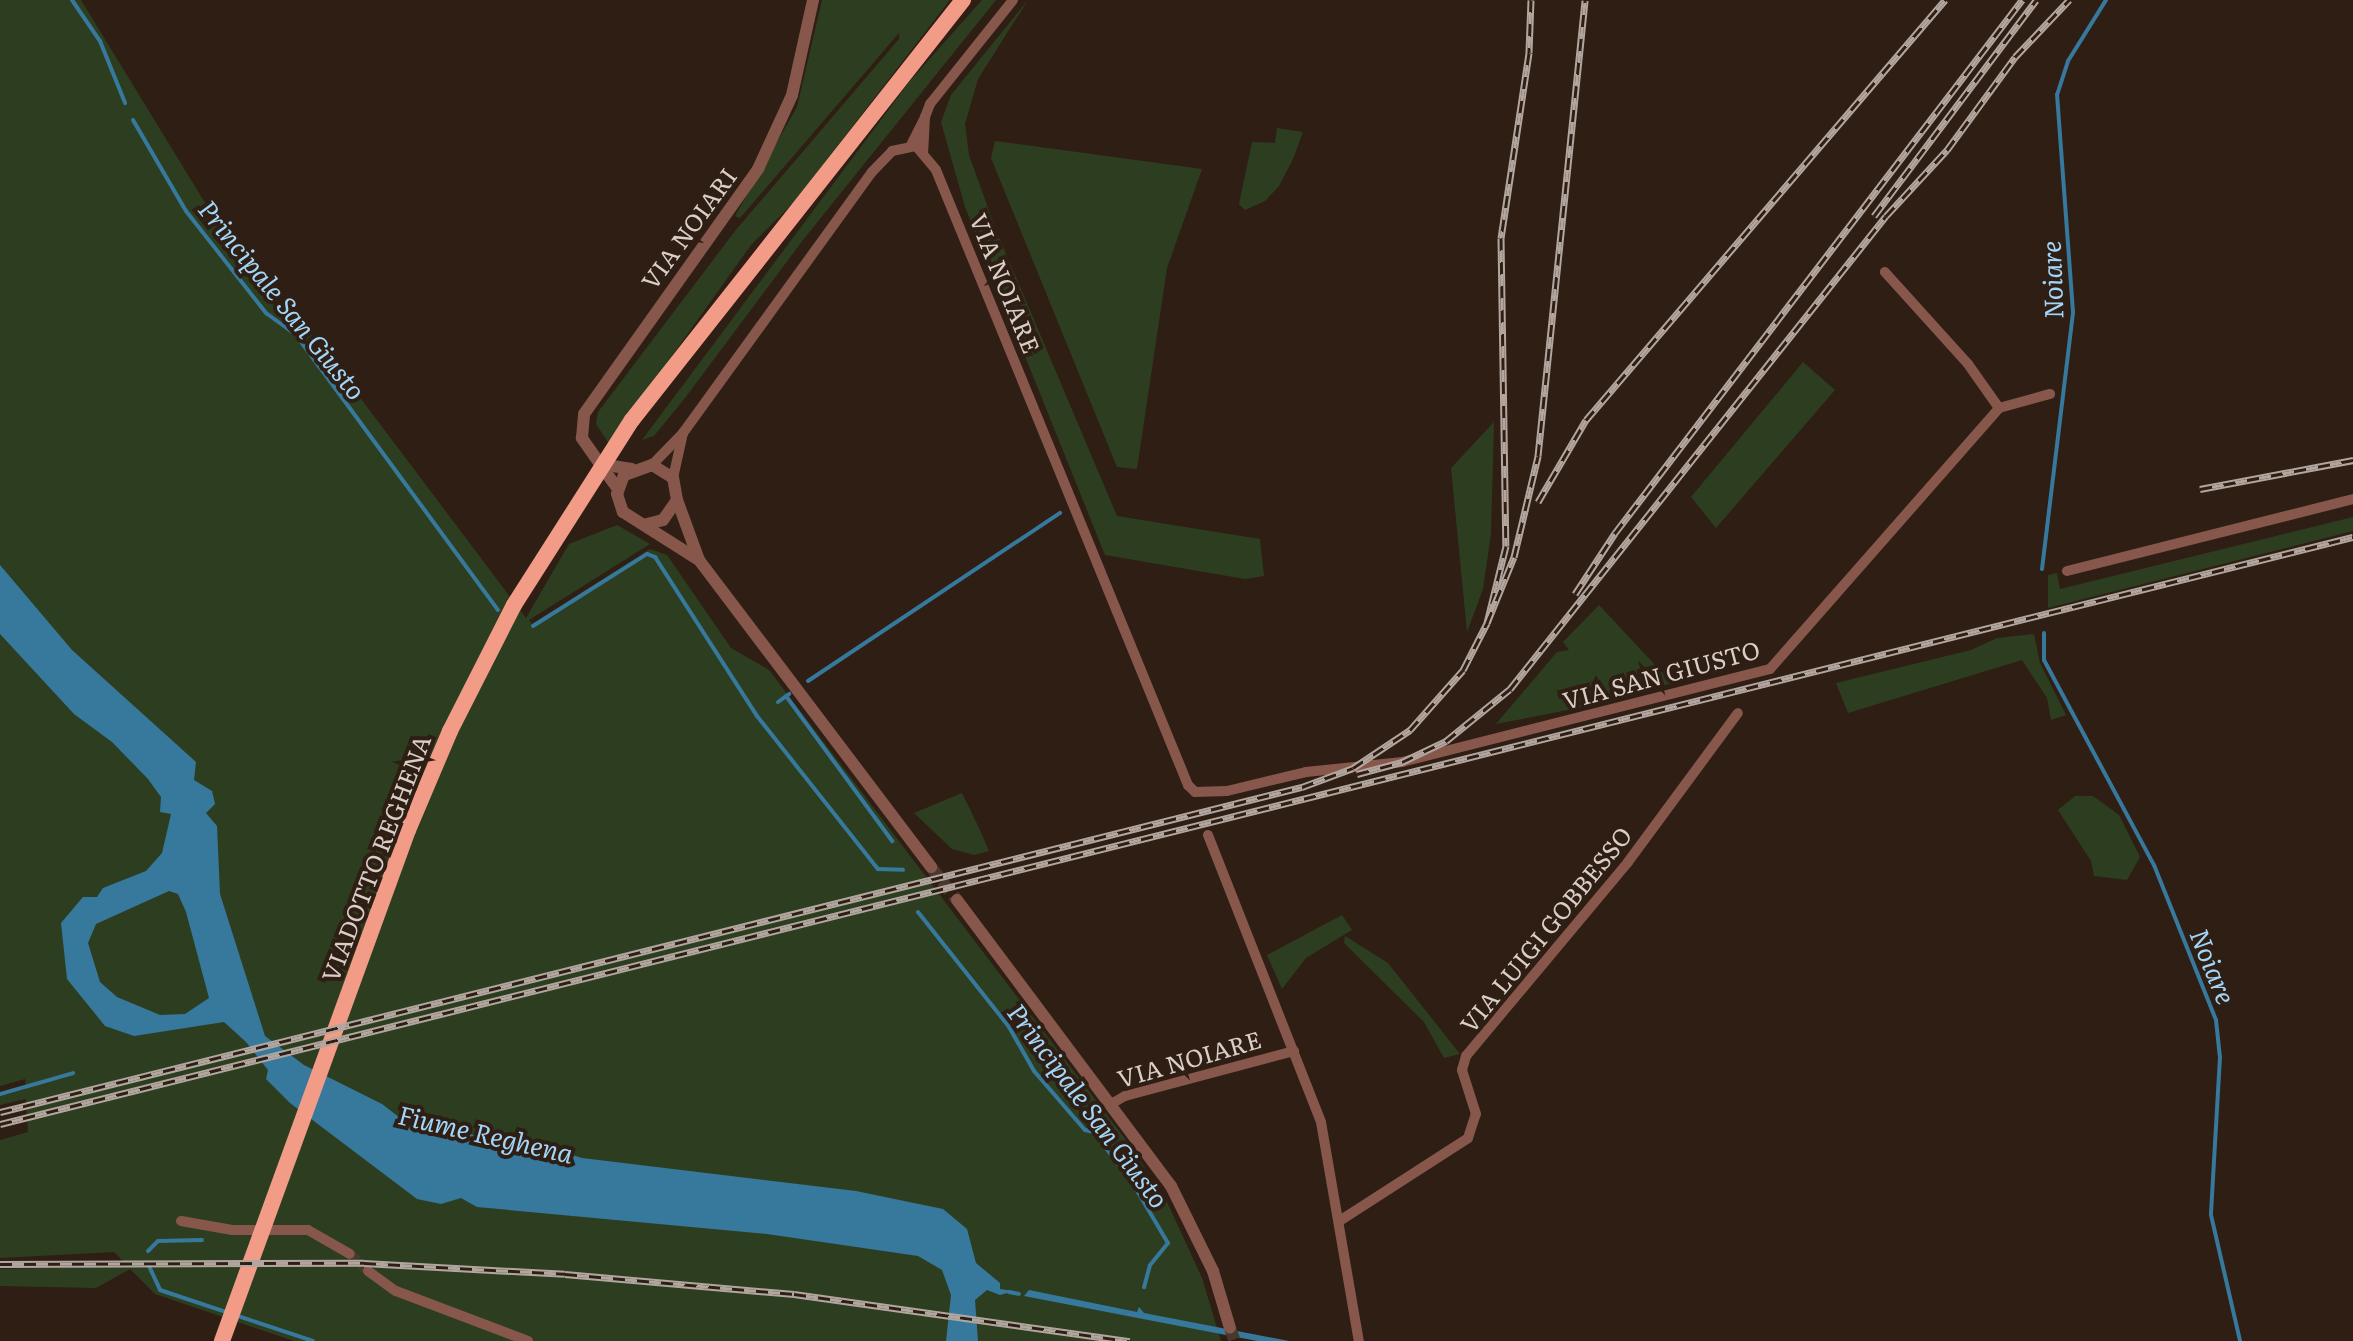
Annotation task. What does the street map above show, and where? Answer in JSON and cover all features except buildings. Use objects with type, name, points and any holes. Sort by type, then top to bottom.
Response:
[{"type":"highway","name":"VIADOTTO REGHENA","points":[[222,1341],[370,930],[450,731],[541,558],[632,420],[963,0]]},
{"type":"street","name":"VIA NOIARI","points":[[618,489],[582,438],[584,414],[758,169],[792,95],[813,0]]},
{"type":"street","points":[[911,145],[930,104],[1013,0]]},
{"type":"street","points":[[600,464],[632,469],[652,465],[683,433],[872,172],[892,151],[911,145],[923,151],[925,117]]},
{"type":"street","name":"VIA NOIARE","points":[[923,151],[936,170],[1191,790]]},
{"type":"street","points":[[1885,272],[1968,364],[1999,408],[2050,394]]},
{"type":"street","name":"VIA SAN GIUSTO","points":[[1191,790],[1227,791],[1306,772],[1402,762],[1770,669],[1999,408]]},
{"type":"street","points":[[683,433],[673,478],[677,500],[699,560],[931,867]]},
{"type":"street","points":[[652,465],[673,478]]},
{"type":"street","points":[[632,469],[618,489],[623,512],[647,524],[699,560]]},
{"type":"street","points":[[2067,571],[2353,499]]},
{"type":"street","points":[[647,524],[663,520],[677,500]]},
{"type":"street","name":"VIA LUIGI GOBBESSO","points":[[1341,1220],[1468,1138],[1476,1114],[1462,1070],[1466,1056],[1628,862],[1738,713]]},
{"type":"street","name":"VIA NOIARE","points":[[1208,835],[1321,1122],[1341,1220],[1359,1341]]},
{"type":"street","points":[[957,900],[1111,1104]]},
{"type":"street","name":"VIA NOIARE","points":[[1230,1328],[1213,1271],[1183,1208],[1111,1104],[1125,1096],[1294,1051]]},
{"type":"street","points":[[181,1221],[232,1230],[308,1230],[350,1254]]},
{"type":"street","points":[[368,1271],[396,1291],[528,1341]]},
{"type":"green space","points":[[0,0],[81,0],[248,273],[316,339],[526,618],[569,544],[617,525],[650,544],[529,620],[532,624],[650,549],[667,555],[731,648],[769,670],[1132,1148],[1168,1204],[1202,1278],[1221,1341],[294,1341],[155,1294],[130,1269],[96,1288],[0,1286],[0,1269],[128,1266],[114,1252],[0,1258],[0,1140],[28,1132],[26,1099],[0,1105],[0,1096],[26,1089],[25,1079],[0,1086]]},
{"type":"green space","points":[[822,0],[950,0],[794,202],[751,245],[609,444],[596,424],[598,412],[735,231],[899,39],[899,33],[740,218],[735,216],[797,107]]},
{"type":"green space","points":[[982,0],[996,0],[803,240],[685,398],[654,436],[642,440],[910,81]]},
{"type":"green space","points":[[1028,0],[978,79],[965,124],[969,155],[996,230],[1117,516],[1260,539],[1264,576],[1245,579],[1105,555],[965,207],[941,122],[951,95]]},
{"type":"green space","points":[[1277,128],[1303,132],[1279,186],[1265,201],[1245,210],[1239,204],[1252,142],[1275,143]]},
{"type":"green space","points":[[995,141],[1202,169],[1167,268],[1137,469],[1117,467],[991,158]]},
{"type":"green space","points":[[1803,362],[1835,390],[1716,528],[1691,497]]},
{"type":"green space","points":[[1494,422],[1491,534],[1483,589],[1467,632],[1451,468]]},
{"type":"green space","points":[[2353,517],[2353,531],[2048,608],[2048,575],[2057,573],[2060,589]]},
{"type":"green space","points":[[1599,605],[1672,683],[1609,701],[1596,675],[1592,684],[1604,703],[1496,724],[1557,652],[1569,650],[1563,642]]},
{"type":"green space","points":[[2034,634],[2040,663],[2066,715],[2051,720],[2047,698],[2022,660],[1848,713],[1836,683],[1971,650],[1997,638]]},
{"type":"green space","points":[[962,793],[989,851],[974,855],[952,849],[914,813]]},
{"type":"green space","points":[[2075,796],[2093,796],[2119,815],[2140,857],[2127,880],[2094,876],[2091,861],[2058,810]]},
{"type":"green space","points":[[1342,915],[1352,930],[1306,958],[1282,989],[1267,955]]},
{"type":"green space","points":[[1345,936],[1388,963],[1460,1054],[1444,1058],[1424,1022],[1344,943]]},
{"type":"water","points":[[0,565],[72,650],[196,762],[194,780],[212,791],[215,804],[206,813],[217,826],[220,894],[265,1036],[304,1065],[382,1104],[408,1124],[546,1147],[582,1158],[856,1191],[943,1209],[967,1229],[976,1263],[1000,1283],[1000,1289],[1014,1291],[1000,1295],[987,1290],[975,1300],[978,1341],[946,1341],[951,1295],[942,1270],[918,1256],[767,1234],[477,1207],[461,1198],[441,1204],[417,1199],[290,1103],[266,1079],[268,1070],[246,1042],[224,1022],[134,1036],[105,1026],[67,979],[61,923],[83,897],[97,897],[103,888],[146,871],[162,853],[171,814],[160,812],[161,797],[148,779],[112,742],[74,714],[0,634]],"holes":[[[169,891],[178,894],[186,912],[209,998],[185,1014],[160,1015],[117,997],[100,982],[88,943],[96,924]]]},
{"type":"water","points":[[1029,1290],[1137,1312],[1139,1307],[1144,1313],[1289,1341],[1257,1341],[1024,1296]]},
{"type":"waterway","name":"Principale San Giusto","points":[[72,0],[100,41],[125,103]]},
{"type":"waterway","name":"Noiare","points":[[2042,569],[2073,312],[2057,95],[2068,61],[2106,0]]},
{"type":"waterway","name":"Principale San Giusto","points":[[133,120],[186,211],[266,313],[296,335],[498,610]]},
{"type":"waterway","points":[[808,681],[1060,513]]},
{"type":"waterway","name":"Principale San Giusto","points":[[533,626],[647,554],[655,557],[757,716],[878,869],[903,870]]},
{"type":"waterway","name":"Noiare","points":[[2044,633],[2044,660],[2154,865],[2216,1020],[2220,1057],[2211,1215],[2240,1341]]},
{"type":"waterway","points":[[778,702],[789,694]]},
{"type":"waterway","points":[[786,696],[892,841]]},
{"type":"waterway","name":"Principale San Giusto","points":[[918,912],[1009,1027],[1034,1071],[1085,1130],[1094,1132],[1132,1182],[1168,1243],[1150,1265],[1144,1287]]},
{"type":"waterway","points":[[0,1094],[73,1073]]},
{"type":"waterway","points":[[148,1251],[158,1241],[202,1240]]},
{"type":"waterway","points":[[149,1266],[160,1290],[226,1312]]},
{"type":"waterway","points":[[1009,1292],[1019,1294]]},
{"type":"waterway","points":[[235,1315],[313,1341]]},
{"type":"tunnel","points":[[931,867],[957,900]]},
{"type":"tunnel","points":[[350,1254],[368,1271]]},
{"type":"tunnel","points":[[1230,1328],[1235,1341]]},
{"type":"railway","points":[[1531,0],[1529,53],[1501,238],[1506,546],[1487,623],[1514,557],[1538,456],[1585,0]]},
{"type":"railway","points":[[1538,502],[1586,420],[1945,0]]},
{"type":"railway","points":[[1575,594],[1615,533],[2022,0]]},
{"type":"railway","points":[[1874,216],[2036,0]]},
{"type":"railway","points":[[1357,774],[1402,762],[1446,741],[1510,689],[1886,216],[1947,150],[2015,57],[2069,0]]},
{"type":"railway","points":[[2200,489],[2353,460]]},
{"type":"railway","points":[[0,1124],[2353,537]]},
{"type":"railway","points":[[0,1112],[1302,787],[1353,768],[1410,730],[1463,670],[1487,623]]},
{"type":"railway","points":[[0,1264],[364,1263],[565,1274],[794,1294],[1130,1341]]},
{"type":"water label","name":"Fiume Reghena","points":[[486,1133]]}]
